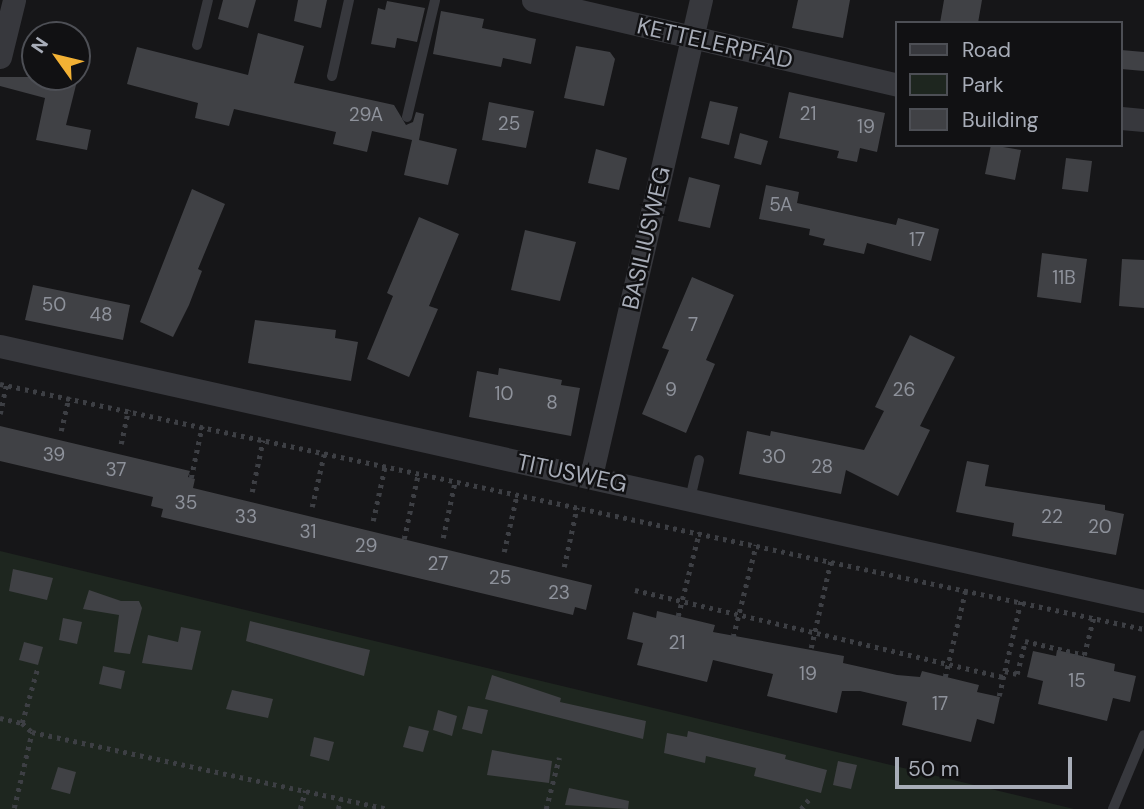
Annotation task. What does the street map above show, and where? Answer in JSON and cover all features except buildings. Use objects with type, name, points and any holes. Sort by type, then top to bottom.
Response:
[{"type":"street","name":"KETTELERPFAD","points":[[533,0],[895,85]]},
{"type":"street","name":"BASILIUSWEG","points":[[591,476],[701,0]]},
{"type":"street","points":[[0,57],[8,11]]},
{"type":"street","points":[[1123,118],[1144,120]]},
{"type":"street","name":"TITUSWEG","points":[[0,346],[1144,601]]},
{"type":"lane","points":[[197,45],[208,0]]},
{"type":"lane","points":[[332,76],[349,0]]},
{"type":"lane","points":[[407,117],[435,0]]},
{"type":"lane","points":[[690,499],[699,460]]},
{"type":"lane","points":[[1113,809],[1144,735]]},
{"type":"path","points":[[0,414],[3,385],[69,397],[324,454],[966,588],[1144,629]]},
{"type":"path","points":[[61,431],[69,397]]},
{"type":"path","points":[[121,444],[128,410]]},
{"type":"path","points":[[191,478],[202,426]]},
{"type":"path","points":[[252,492],[262,440]]},
{"type":"path","points":[[312,507],[324,454]]},
{"type":"path","points":[[373,521],[385,466]]},
{"type":"path","points":[[404,539],[418,474]]},
{"type":"path","points":[[443,538],[455,481]]},
{"type":"path","points":[[504,552],[517,494]]},
{"type":"path","points":[[564,567],[577,507]]},
{"type":"path","points":[[678,617],[699,533]]},
{"type":"path","points":[[733,637],[756,545]]},
{"type":"path","points":[[811,648],[831,560]]},
{"type":"path","points":[[945,677],[966,588]]},
{"type":"path","points":[[635,590],[948,664],[1004,674],[1017,674],[1025,641],[1084,655],[1094,617]]},
{"type":"path","points":[[999,696],[1021,600]]},
{"type":"path","points":[[1009,651],[1022,654]]},
{"type":"path","points":[[22,723],[37,670]]},
{"type":"path","points":[[0,718],[22,723],[32,732],[387,809]]},
{"type":"path","points":[[14,808],[32,732]]},
{"type":"path","points":[[546,809],[559,758]]},
{"type":"path","points":[[300,809],[305,791]]},
{"type":"path","points":[[338,809],[341,799]]},
{"type":"path","points":[[801,809],[809,799]]},
{"type":"green space","points":[[0,551],[1074,809],[0,809]]}]
